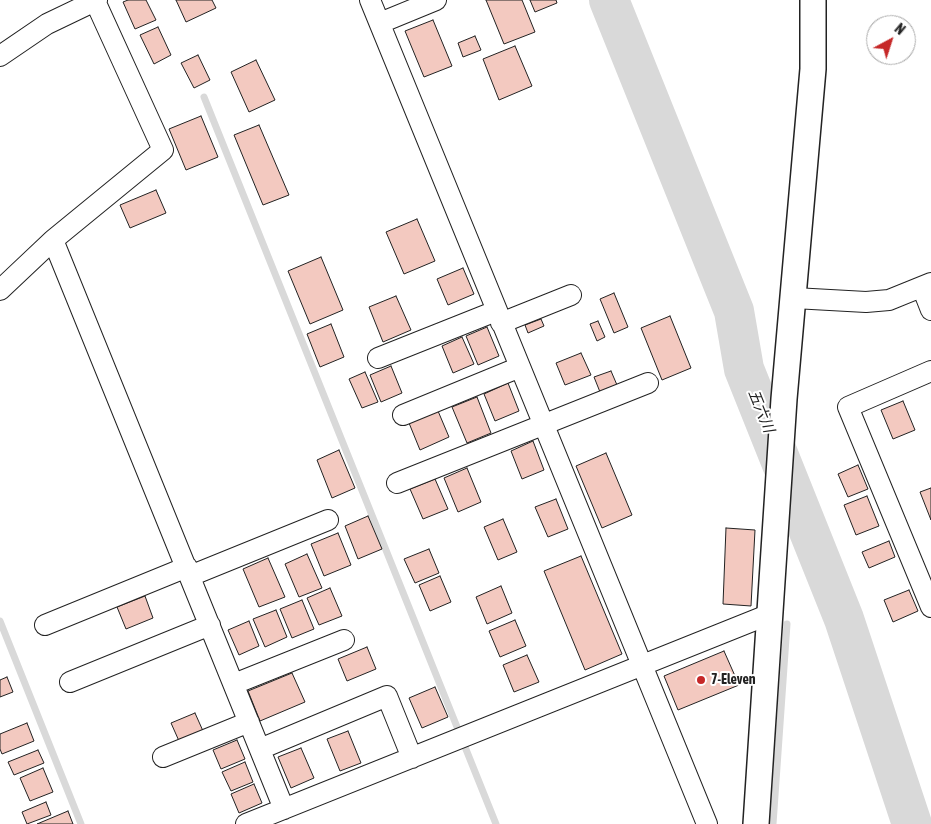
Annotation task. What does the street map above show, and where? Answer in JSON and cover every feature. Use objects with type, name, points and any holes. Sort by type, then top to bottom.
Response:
[{"type":"street","points":[[370,0],[498,317],[707,824]]},
{"type":"street","points":[[380,22],[436,0]]},
{"type":"street","points":[[756,824],[784,399],[812,69],[813,0]]},
{"type":"street","points":[[0,290],[53,240],[163,150],[96,1],[47,24],[2,49]]},
{"type":"street","points":[[53,240],[284,809]]},
{"type":"street","points":[[794,298],[866,302],[889,300],[926,285],[931,310]]},
{"type":"street","points":[[378,358],[498,317],[571,295]]},
{"type":"street","points":[[402,415],[520,367]]},
{"type":"street","points":[[931,372],[848,407],[931,607]]},
{"type":"street","points":[[396,483],[648,383]]},
{"type":"street","points":[[45,625],[328,520]]},
{"type":"street","points":[[246,824],[770,614]]},
{"type":"street","points":[[70,682],[210,625]]},
{"type":"street","points":[[234,684],[344,640]]},
{"type":"street","points":[[260,749],[388,696],[412,758]]},
{"type":"street","points":[[163,757],[249,722]]},
{"type":"building","points":[[128,0],[146,0],[156,20],[135,29],[123,2]]},
{"type":"building","points":[[176,0],[212,0],[216,8],[186,22]]},
{"type":"building","points":[[486,0],[522,0],[535,32],[504,44]]},
{"type":"building","points":[[530,0],[556,0],[557,3],[535,12]]},
{"type":"building","points":[[433,20],[452,66],[424,77],[405,31]]},
{"type":"building","points":[[158,27],[171,55],[154,64],[140,35]]},
{"type":"building","points":[[475,36],[481,50],[463,57],[458,43]]},
{"type":"building","points":[[515,46],[532,86],[499,100],[483,59]]},
{"type":"building","points":[[198,55],[210,80],[194,88],[181,63]]},
{"type":"building","points":[[256,60],[275,100],[249,112],[231,72]]},
{"type":"building","points":[[201,116],[218,157],[186,170],[169,129]]},
{"type":"building","points":[[259,125],[289,195],[263,205],[234,135]]},
{"type":"building","points":[[156,190],[166,213],[130,228],[120,205]]},
{"type":"building","points":[[417,219],[435,261],[404,274],[386,232]]},
{"type":"building","points":[[321,257],[343,310],[310,324],[288,271]]},
{"type":"building","points":[[463,268],[474,294],[448,305],[437,279]]},
{"type":"building","points":[[614,293],[628,327],[614,333],[600,299]]},
{"type":"building","points":[[396,296],[411,330],[383,342],[369,307]]},
{"type":"building","points":[[670,316],[691,368],[662,380],[641,328]]},
{"type":"building","points":[[541,319],[544,326],[528,333],[525,325]]},
{"type":"building","points":[[598,321],[605,337],[597,341],[590,324]]},
{"type":"building","points":[[331,324],[344,357],[320,367],[307,334]]},
{"type":"building","points":[[487,327],[499,356],[478,365],[466,336]]},
{"type":"building","points":[[462,337],[474,364],[453,373],[442,346]]},
{"type":"building","points":[[581,353],[591,375],[565,385],[556,363]]},
{"type":"building","points":[[391,366],[402,393],[381,402],[370,375]]},
{"type":"building","points":[[611,371],[617,385],[600,392],[594,377]]},
{"type":"building","points":[[365,372],[378,402],[362,408],[349,379]]},
{"type":"building","points":[[508,383],[519,411],[495,421],[484,394]]},
{"type":"building","points":[[477,397],[491,433],[467,443],[452,407]]},
{"type":"building","points":[[903,401],[915,430],[893,439],[881,410]]},
{"type":"building","points":[[438,411],[449,437],[420,450],[409,423]]},
{"type":"building","points":[[533,441],[544,470],[522,479],[511,451]]},
{"type":"building","points":[[339,450],[355,488],[332,498],[317,460]]},
{"type":"building","points":[[606,453],[632,515],[602,528],[576,466]]},
{"type":"building","points":[[858,465],[868,489],[848,497],[838,474]]},
{"type":"building","points":[[467,468],[481,502],[458,512],[444,478]]},
{"type":"building","points":[[435,479],[448,509],[423,519],[410,489]]},
{"type":"building","points":[[931,488],[931,520],[920,492]]},
{"type":"building","points":[[867,496],[879,526],[856,535],[844,505]]},
{"type":"building","points":[[556,499],[568,529],[548,537],[535,507]]},
{"type":"building","points":[[368,516],[382,549],[358,559],[345,526]]},
{"type":"building","points":[[503,519],[517,552],[498,560],[484,527]]},
{"type":"building","points":[[726,528],[755,530],[751,606],[723,604]]},
{"type":"building","points":[[338,533],[351,565],[324,576],[311,544]]},
{"type":"building","points":[[889,541],[895,557],[869,568],[862,552]]},
{"type":"building","points":[[429,549],[439,573],[415,583],[404,559]]},
{"type":"building","points":[[307,554],[322,588],[299,597],[285,564]]},
{"type":"building","points":[[581,556],[622,654],[585,670],[544,571]]},
{"type":"building","points":[[268,558],[285,597],[259,607],[243,569]]},
{"type":"building","points":[[440,576],[451,602],[430,611],[419,585]]},
{"type":"building","points":[[501,586],[512,613],[487,624],[476,597]]},
{"type":"building","points":[[330,588],[342,616],[319,625],[307,598]]},
{"type":"building","points":[[909,590],[918,611],[893,622],[884,600]]},
{"type":"building","points":[[145,596],[153,618],[126,629],[117,607]]},
{"type":"building","points":[[302,600],[314,629],[292,638],[280,609]]},
{"type":"building","points":[[276,610],[287,637],[265,647],[253,619]]},
{"type":"building","points":[[515,620],[526,646],[500,657],[489,631]]},
{"type":"building","points":[[249,621],[259,646],[239,655],[228,630]]},
{"type":"building","points":[[367,647],[376,669],[347,681],[338,659]]},
{"type":"building","name":"7-Eleven","points":[[724,651],[739,685],[678,710],[664,676]]},
{"type":"building","points":[[527,655],[539,682],[514,692],[503,665]]},
{"type":"building","points":[[292,673],[305,702],[260,721],[248,691]]},
{"type":"building","points":[[7,677],[13,692],[0,697],[0,680]]},
{"type":"building","points":[[435,687],[448,717],[422,728],[409,698]]},
{"type":"building","points":[[195,713],[203,731],[179,741],[171,723]]},
{"type":"building","points":[[27,723],[34,741],[2,754],[0,734]]},
{"type":"building","points":[[348,731],[361,763],[340,771],[327,739]]},
{"type":"building","points":[[237,740],[245,759],[221,769],[213,750]]},
{"type":"building","points":[[301,748],[314,778],[291,788],[278,757]]},
{"type":"building","points":[[38,750],[44,763],[14,775],[8,762]]},
{"type":"building","points":[[245,762],[253,782],[231,791],[222,772]]},
{"type":"building","points":[[43,768],[53,792],[30,801],[20,778]]},
{"type":"building","points":[[254,784],[262,803],[239,813],[231,794]]},
{"type":"building","points":[[46,802],[51,815],[27,824],[22,812]]},
{"type":"building","points":[[68,811],[73,824],[37,824]]},
{"type":"waterway","name":"五六川","points":[[609,0],[734,311],[744,369],[844,619],[912,824]]},
{"type":"waterway","points":[[204,97],[496,824]]},
{"type":"waterway","points":[[0,621],[81,824]]},
{"type":"waterway","points":[[773,824],[787,624]]},
{"type":"place","name":"7-Eleven","points":[[701,680]]}]
